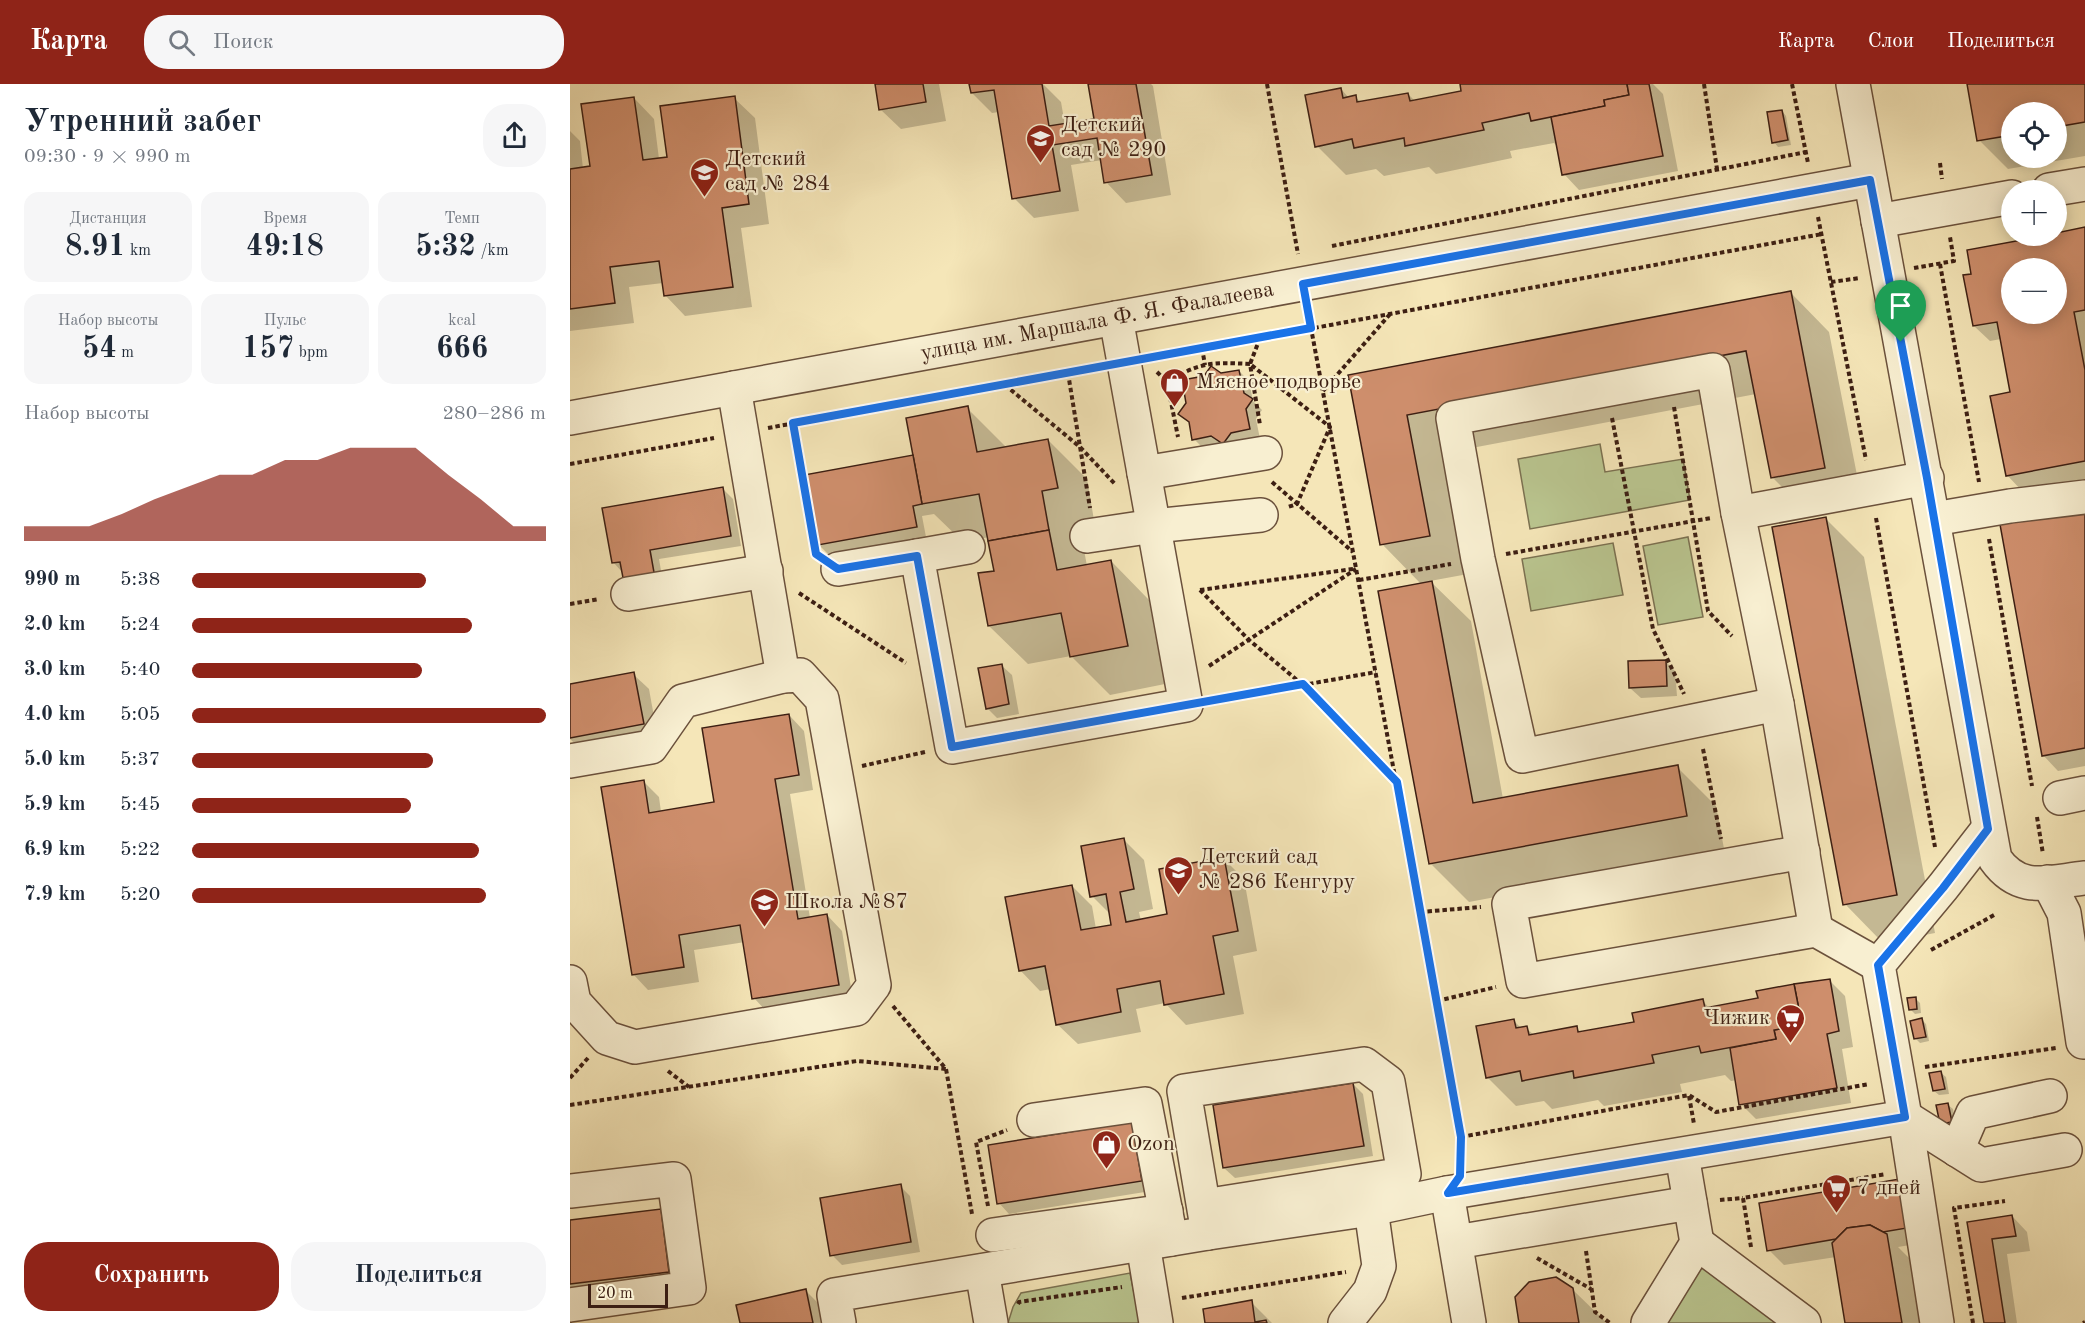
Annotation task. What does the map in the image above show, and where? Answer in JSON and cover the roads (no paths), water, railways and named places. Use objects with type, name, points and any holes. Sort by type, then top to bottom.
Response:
[{"type":"street","points":[[1853,84],[1995,859],[2003,871],[2012,878],[2025,883],[2085,878]]},
{"type":"street","name":"улица им. Маршала Ф. Я. Фалалеева","points":[[570,418],[1870,180]]},
{"type":"street","points":[[2067,187],[2085,184]]},
{"type":"street","points":[[1878,221],[2001,199]]},
{"type":"street","points":[[917,556],[952,747],[1184,695],[1154,526],[1132,482],[1134,361],[1116,318]]},
{"type":"street","points":[[1777,704],[1521,756],[1478,559],[1453,418],[1713,370],[1738,513],[1777,704],[1816,930]]},
{"type":"street","points":[[734,388],[783,676]]},
{"type":"street","points":[[1132,482],[1184,466],[1253,455]]},
{"type":"street","points":[[1738,513],[1927,478]]},
{"type":"street","points":[[1934,519],[2085,497]]},
{"type":"street","points":[[1091,536],[1154,526],[1261,515]]},
{"type":"street","points":[[838,569],[969,547]]},
{"type":"street","points":[[628,594],[766,572]]},
{"type":"street","points":[[570,761],[651,747],[683,701],[783,676],[800,675],[822,699],[874,985],[856,1009],[635,1047],[607,1038],[574,1002],[570,982]]},
{"type":"street","points":[[1878,965],[1943,888],[1988,829]]},
{"type":"street","points":[[1803,852],[1509,904],[1523,981],[1816,930],[1878,965]]},
{"type":"street","points":[[2048,882],[2064,913],[2084,1042]]},
{"type":"street","points":[[1878,965],[1905,1117],[1937,1323]]},
{"type":"street","points":[[838,1323],[834,1295],[982,1271],[1160,1231],[1404,1174],[1388,1082],[1364,1064],[1184,1091],[1206,1220]]},
{"type":"street","points":[[1957,1150],[1973,1113],[2050,1096]]},
{"type":"street","points":[[1034,1120],[1144,1104],[1160,1231],[1145,1304]]},
{"type":"street","points":[[1206,1220],[1371,1209],[1448,1193],[1905,1117],[1981,1165],[2066,1150]]},
{"type":"street","points":[[1648,1323],[1697,1243],[1682,1155]]},
{"type":"street","points":[[570,1191],[674,1179],[689,1288],[570,1305]]},
{"type":"street","points":[[1448,1193],[1469,1323]]},
{"type":"street","points":[[1456,1242],[1690,1203]]},
{"type":"street","points":[[1345,1323],[1370,1291],[1379,1266],[1371,1209]]},
{"type":"street","points":[[983,1230],[1160,1231]]},
{"type":"street","points":[[1697,1243],[1804,1323]]},
{"type":"street","points":[[982,1271],[1004,1316]]},
{"type":"place","name":"Детский сад № 290","points":[[1040,164]]},
{"type":"place","name":"Детский сад № 284","points":[[704,198]]},
{"type":"place","name":"Мясное подворье","points":[[1175,408]]},
{"type":"place","name":"Детский сад № 286 Кенгуру","points":[[1178,896]]},
{"type":"place","name":"Школа №87","points":[[764,928]]},
{"type":"place","name":"Чижик","points":[[1791,1044]]},
{"type":"place","name":"Ozon","points":[[1106,1170]]},
{"type":"place","name":"7 дней","points":[[1836,1214]]}]
